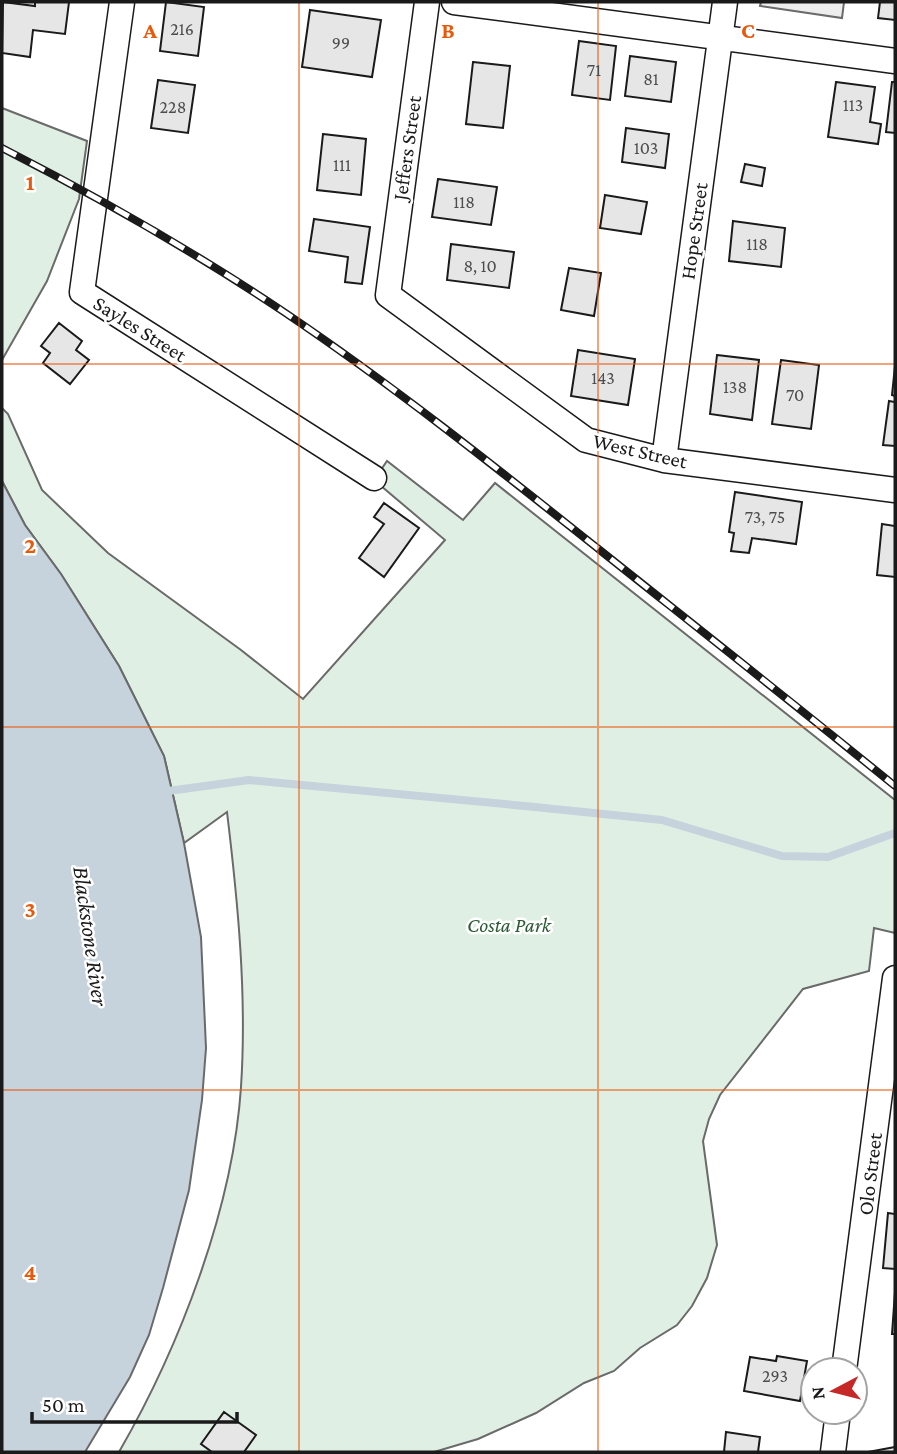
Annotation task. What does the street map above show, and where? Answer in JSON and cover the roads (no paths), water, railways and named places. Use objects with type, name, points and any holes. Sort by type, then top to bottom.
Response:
[{"type":"street","name":"Sayles Street","points":[[122,2],[82,292],[374,478]]},
{"type":"street","name":"Jeffers Street","points":[[388,295],[427,2]]},
{"type":"street","points":[[454,2],[895,61]]},
{"type":"street","name":"Hope Street","points":[[664,460],[725,2]]},
{"type":"street","name":"West Street","points":[[388,295],[586,440],[664,460],[895,490]]},
{"type":"street","name":"Olo Street","points":[[846,1356],[895,978]]},
{"type":"street","points":[[833,1452],[836,1426]]},
{"type":"water","name":"Blackstone River","points":[[2,481],[25,525],[61,574],[119,666],[164,756],[184,843],[201,937],[206,1048],[202,1100],[189,1190],[149,1335],[130,1377],[85,1452],[2,1452]]},
{"type":"waterway","points":[[161,792],[249,780],[662,820],[782,856],[828,857],[895,833]]},
{"type":"railway","points":[[2,148],[180,246],[250,289],[365,369],[523,489],[895,786]]},
{"type":"park label","name":"Costa Park","points":[[509,925]]}]
